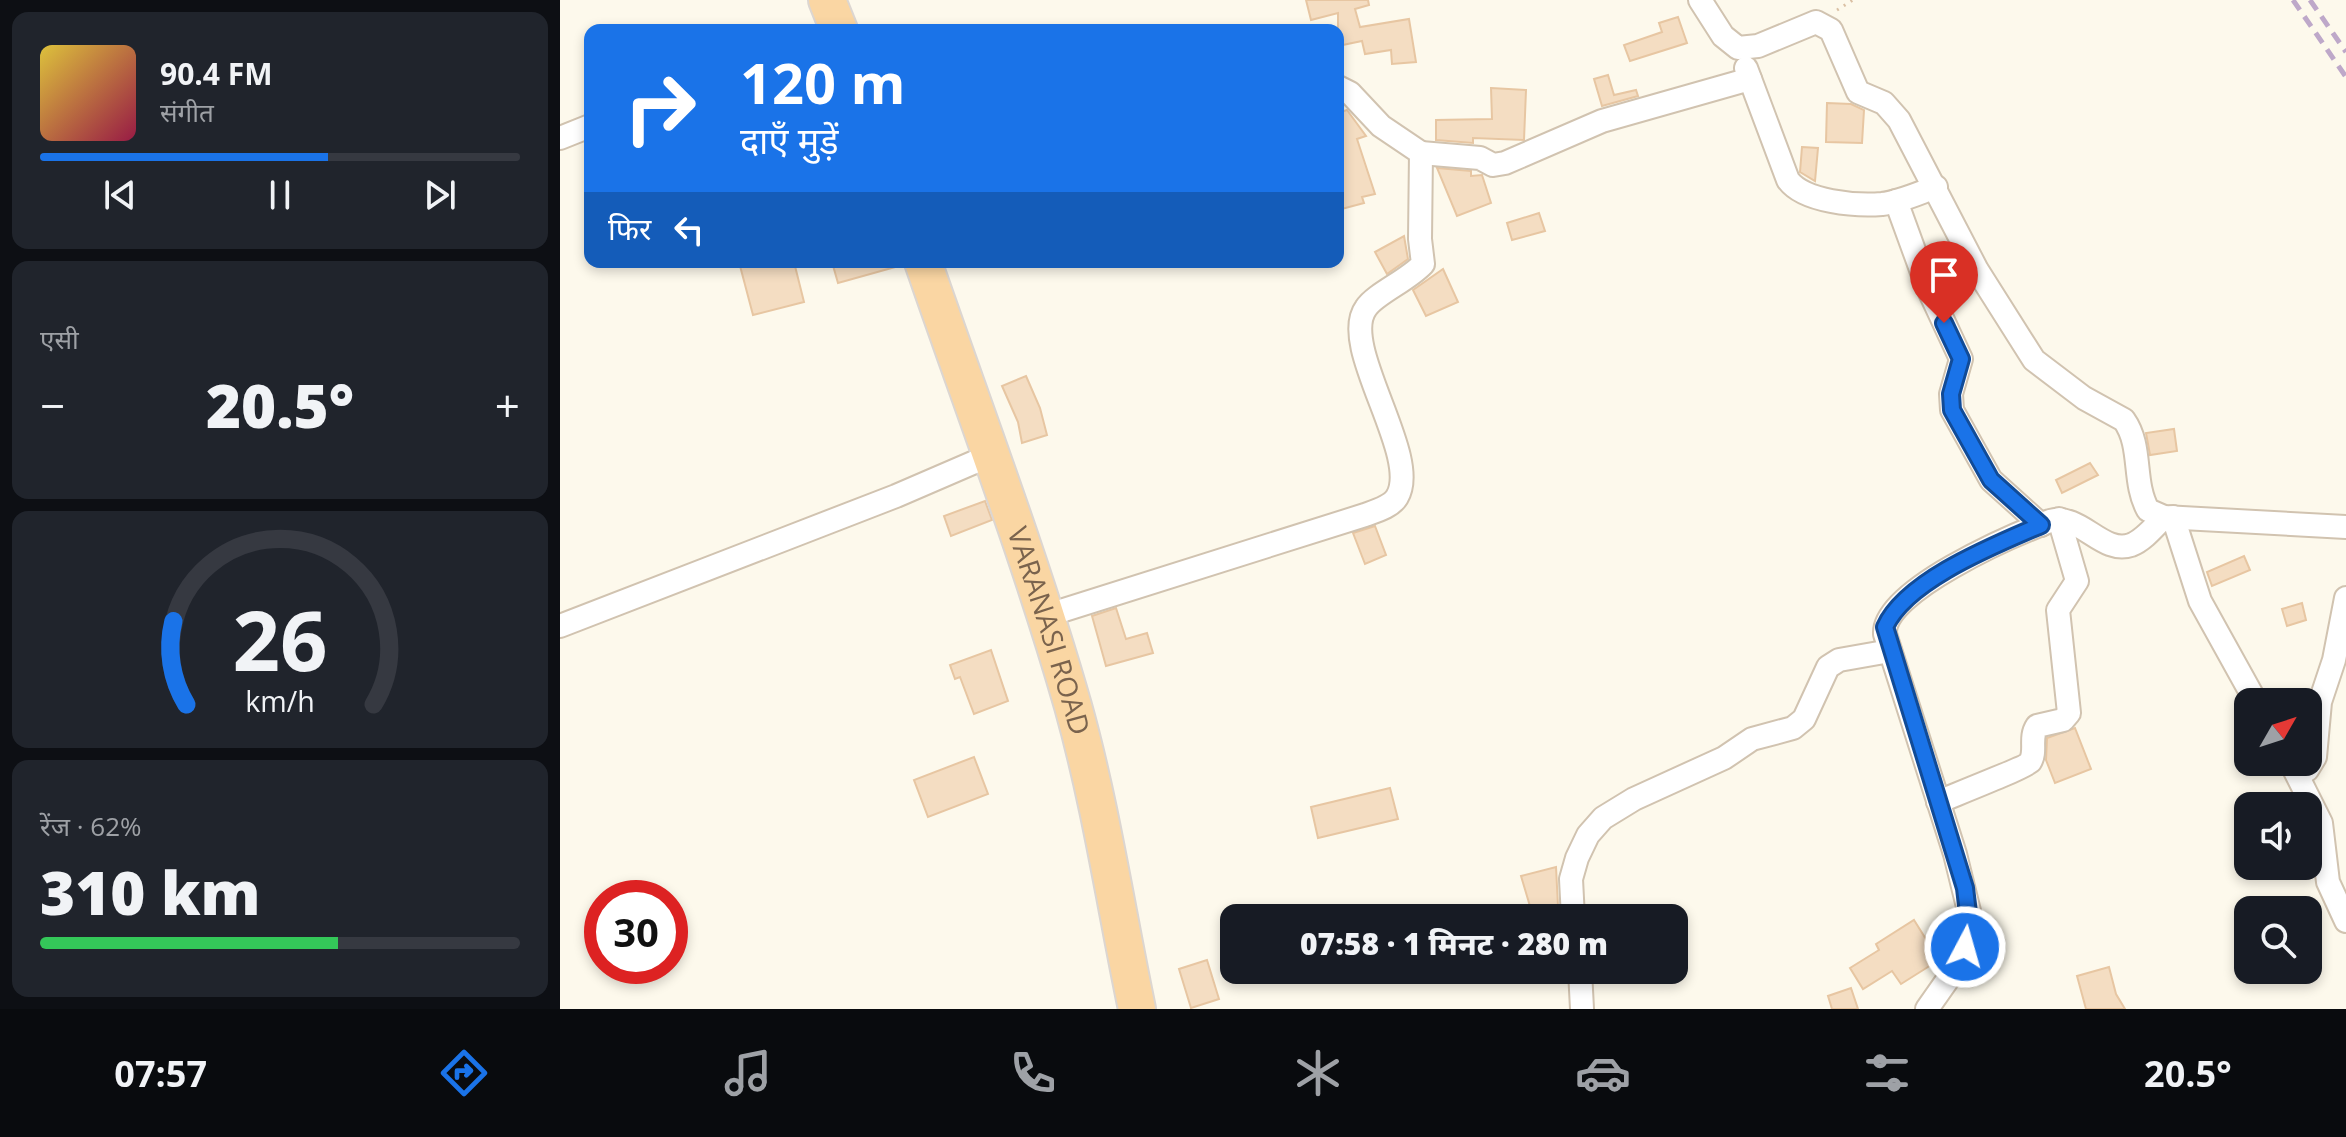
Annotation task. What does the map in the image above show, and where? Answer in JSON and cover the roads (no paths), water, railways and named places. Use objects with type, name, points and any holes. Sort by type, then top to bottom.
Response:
[{"type":"highway","points":[[827,0],[837,24]]},
{"type":"highway","name":"VARANASI ROAD","points":[[925,268],[1045,616],[1100,812],[1137,1009]]},
{"type":"street","points":[[1700,0],[1723,36],[1738,48],[1793,186],[1809,195],[1859,203],[1896,201],[1936,187]]},
{"type":"street","points":[[1738,48],[1758,46],[1816,22],[1825,24],[1838,42],[1858,92],[1893,110],[1936,187],[1968,254],[2023,347],[2046,373],[2124,420],[2132,431],[2138,486],[2143,501],[2155,515],[2346,527]]},
{"type":"street","points":[[1344,90],[1381,126],[1421,153],[1480,158],[1493,165],[1505,163],[1602,121],[1750,79]]},
{"type":"street","points":[[560,138],[584,128]]},
{"type":"street","points":[[1045,616],[1365,515],[1392,503],[1398,496],[1401,475],[1399,457],[1377,397],[1360,323],[1366,307],[1408,280],[1423,264],[1421,153]]},
{"type":"street","points":[[1896,201],[1927,286],[1961,359],[1951,394],[1952,410],[1991,480],[2050,522],[2077,581],[2058,610],[2069,713],[2063,720],[2037,726],[2031,735],[2032,756],[2024,768],[1979,782],[1938,802]]},
{"type":"street","points":[[560,626],[896,496],[991,455]]},
{"type":"street","points":[[1927,1009],[1960,962],[1970,930],[1965,888],[1885,627],[1905,597],[1945,572],[2050,522],[2069,519],[2106,541],[2123,547],[2139,540],[2169,517]]},
{"type":"street","points":[[2169,517],[2200,601],[2248,688]]},
{"type":"street","points":[[2322,696],[2334,660],[2346,598]]},
{"type":"street","points":[[1572,904],[1571,879],[1577,858],[1588,835],[1603,818],[1634,799],[1668,787],[1724,758],[1752,739],[1793,728],[1804,719],[1828,667],[1839,660],[1890,651]]},
{"type":"street","points":[[2298,776],[2321,823],[2328,882],[2346,921]]},
{"type":"street","points":[[1581,984],[1582,1009]]},
{"type":"railway","points":[[2293,0],[2346,77]]},
{"type":"railway","points":[[2310,0],[2346,52]]}]
